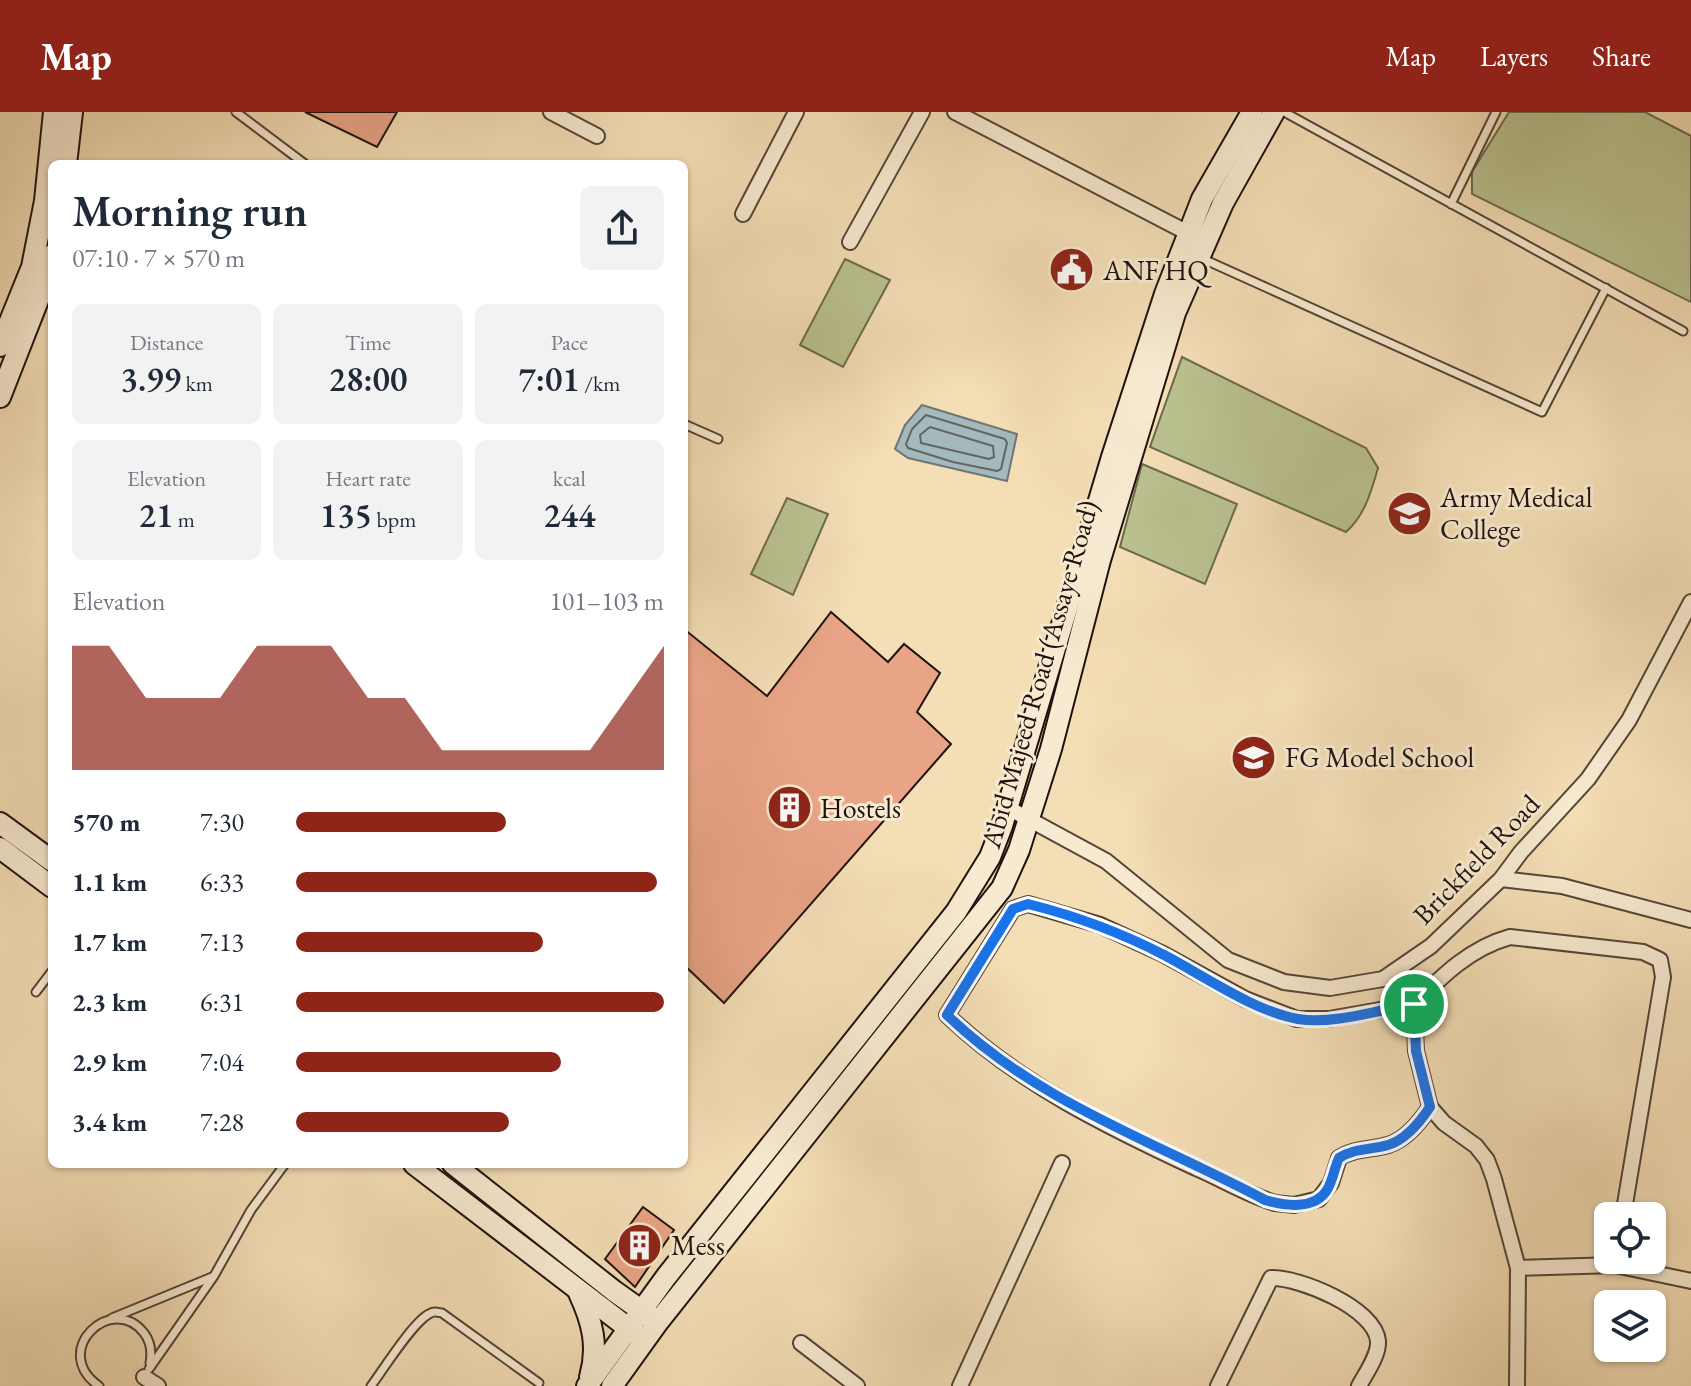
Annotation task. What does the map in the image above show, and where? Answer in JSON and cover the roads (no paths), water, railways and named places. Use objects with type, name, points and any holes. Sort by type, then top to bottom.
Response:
[{"type":"main road","points":[[49,160],[54,112]]},
{"type":"main road","points":[[66,160],[72,112]]},
{"type":"main road","name":"Abid Majeed Road (Assaye Road)","points":[[612,1386],[636,1334],[641,1310],[956,912],[990,857],[1008,808],[1112,457],[1165,294],[1202,199],[1252,112]]},
{"type":"main road","name":"Abid Majeed Road (Assaye Road)","points":[[587,1385],[636,1334],[658,1322],[1002,888],[1019,850],[1051,749],[1100,560],[1175,313],[1223,203],[1274,112]]},
{"type":"main road","points":[[0,346],[32,267],[48,171]]},
{"type":"main road","points":[[0,397],[48,275]]},
{"type":"main road","points":[[0,823],[48,858]]},
{"type":"main road","points":[[0,848],[48,884]]},
{"type":"main road","points":[[419,1168],[636,1334]]},
{"type":"main road","points":[[458,1168],[658,1322]]},
{"type":"main road","points":[[577,1289],[591,1319],[595,1341],[595,1361],[587,1385]]},
{"type":"street","points":[[551,112],[597,136]]},
{"type":"street","points":[[743,214],[796,112]]},
{"type":"street","points":[[850,242],[922,112]]},
{"type":"street","points":[[955,112],[1188,233]]},
{"type":"street","name":"Brickfield Road","points":[[1008,808],[1106,861],[1228,960],[1284,982],[1330,988],[1383,979],[1431,946],[1501,879],[1521,852],[1588,779],[1621,732],[1691,602]]},
{"type":"street","points":[[1501,879],[1562,886],[1691,920]]},
{"type":"street","points":[[1430,1107],[1400,1140],[1339,1158],[1331,1183],[1319,1199],[1303,1204],[1275,1203],[1162,1152],[1065,1103],[1005,1062],[947,1015],[1013,909],[1028,904],[1100,925],[1163,954],[1245,999],[1297,1019],[1319,1021],[1414,1004],[1465,959],[1510,937],[1643,952],[1660,960],[1663,977],[1625,1202]]},
{"type":"street","points":[[1414,1004],[1416,1051],[1430,1107],[1444,1123],[1476,1146],[1487,1160],[1518,1268],[1517,1386]]},
{"type":"street","points":[[960,1386],[1062,1163]]},
{"type":"street","points":[[1518,1268],[1594,1264]]},
{"type":"street","points":[[1662,1274],[1691,1281]]},
{"type":"street","points":[[1218,1386],[1271,1278],[1286,1278],[1359,1311],[1375,1329],[1379,1343],[1359,1386]]},
{"type":"street","points":[[801,1343],[857,1386]]},
{"type":"street","points":[[142,1377],[158,1386]]},
{"type":"lane","points":[[236,112],[300,160]]},
{"type":"lane","points":[[1284,112],[1683,331]]},
{"type":"lane","points":[[1451,204],[1496,112]]},
{"type":"lane","points":[[1199,256],[1542,412],[1606,288]]},
{"type":"lane","points":[[688,426],[718,439]]},
{"type":"lane","points":[[36,992],[48,976]]},
{"type":"lane","points":[[142,1377],[214,1276],[251,1210],[282,1168]]},
{"type":"lane","points":[[97,1386],[82,1367],[82,1344],[87,1334],[106,1321],[214,1276]]},
{"type":"lane","points":[[371,1386],[418,1324],[430,1313],[436,1312],[442,1313],[539,1383]]},
{"type":"lane","points":[[106,1321],[129,1322],[146,1336],[151,1347],[142,1377]]},
{"type":"water","points":[[922,405],[1017,434],[1007,481],[908,458],[895,449],[905,425]]},
{"type":"place","name":"ANF HQ","points":[[1072,270]]},
{"type":"place","name":"Army Medical College","points":[[1409,513]]},
{"type":"place","name":"FG Model School","points":[[1254,757]]},
{"type":"place","name":"Hostels","points":[[789,808]]},
{"type":"place","name":"Mess","points":[[640,1245]]}]
